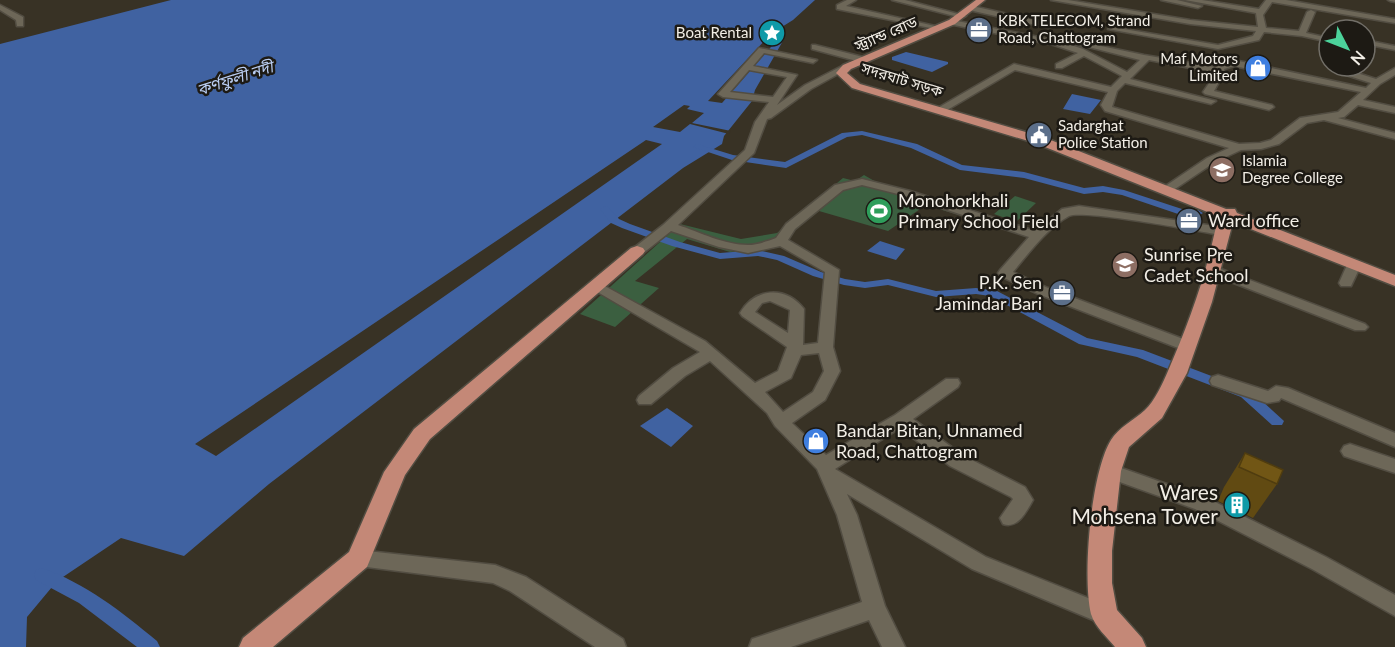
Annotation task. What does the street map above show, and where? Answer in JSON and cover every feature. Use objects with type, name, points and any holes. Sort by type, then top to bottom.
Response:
[{"type":"main road","name":"স্ট্র্যান্ড রোড","points":[[847,74],[864,60],[952,22],[981,0]]},
{"type":"main road","name":"সদরঘাট সড়ক","points":[[847,74],[869,91],[940,110],[1039,141],[1170,188],[1354,265],[1395,279]]},
{"type":"main road","name":"সদরঘাট সড়ক","points":[[1229,213],[1395,279]]},
{"type":"main road","points":[[1132,647],[1105,615],[1099,583],[1100,551],[1110,471],[1120,443],[1155,413],[1178,369],[1213,270],[1221,231],[1229,213]]},
{"type":"main road","points":[[254,647],[358,559],[395,472],[414,444],[637,251]]},
{"type":"street","points":[[852,0],[840,7],[940,28]]},
{"type":"street","points":[[896,0],[962,16]]},
{"type":"street","points":[[1055,0],[1082,5],[1114,0]]},
{"type":"street","points":[[1165,0],[1204,7]]},
{"type":"street","points":[[1189,0],[1262,12]]},
{"type":"street","points":[[1228,6],[1238,0]]},
{"type":"street","points":[[952,22],[1141,61],[1156,57],[1209,56],[1256,38],[1262,29],[1259,15],[1272,0],[1395,21]]},
{"type":"street","points":[[1090,3],[1124,12],[1317,37]]},
{"type":"street","points":[[0,7],[20,19],[20,24]]},
{"type":"street","points":[[972,8],[1049,26]]},
{"type":"street","points":[[1103,34],[1115,26],[1104,23],[1124,12]]},
{"type":"street","points":[[1302,34],[1311,12]]},
{"type":"street","points":[[1112,29],[1209,56],[1217,70],[1222,73],[1208,92],[1269,107]]},
{"type":"street","points":[[1029,31],[1083,50],[1106,64],[1119,81]]},
{"type":"street","points":[[1059,66],[1095,40]]},
{"type":"street","points":[[1377,44],[1395,48]]},
{"type":"street","points":[[816,46],[864,60]]},
{"type":"street","points":[[769,99],[723,94],[762,50],[813,60]]},
{"type":"street","points":[[1141,61],[1119,81],[1106,105],[1108,109],[1239,147],[1261,146],[1275,142],[1304,120],[1341,115],[1377,82],[1395,71]]},
{"type":"street","points":[[1048,63],[1079,74]]},
{"type":"street","points":[[1217,70],[1227,63],[1234,63],[1395,104]]},
{"type":"street","points":[[1094,67],[1106,64]]},
{"type":"street","points":[[637,251],[669,227],[750,151],[769,99],[793,75],[746,67]]},
{"type":"street","points":[[940,110],[1014,67],[1079,74],[1211,101]]},
{"type":"street","points":[[760,122],[808,87],[847,74]]},
{"type":"street","points":[[1365,78],[1377,82]]},
{"type":"street","points":[[1361,96],[1395,110]]},
{"type":"street","points":[[1325,118],[1395,136]]},
{"type":"street","points":[[1170,188],[1211,160],[1239,147]]},
{"type":"street","points":[[781,241],[790,227],[839,187],[862,182],[906,193],[1037,236]]},
{"type":"street","points":[[1186,346],[1005,274],[1037,236],[1066,212],[1080,210],[1221,231]]},
{"type":"street","points":[[669,227],[748,249],[781,241],[796,247],[832,270],[825,347],[832,371],[819,396],[781,422]]},
{"type":"street","points":[[1346,283],[1354,265]]},
{"type":"street","points":[[1213,270],[1360,327]]},
{"type":"street","points":[[596,286],[700,344],[773,409],[781,422],[827,469],[980,563],[1105,615]]},
{"type":"street","points":[[753,391],[785,374],[795,348],[825,347]]},
{"type":"street","points":[[645,400],[679,372],[711,353]]},
{"type":"street","points":[[1218,381],[1267,397],[1273,397],[1276,392],[1282,392],[1395,440]]},
{"type":"street","points":[[827,469],[952,382]]},
{"type":"street","points":[[901,419],[957,461],[1018,492],[1023,500],[1010,518]]},
{"type":"street","points":[[1350,451],[1395,466]]},
{"type":"street","points":[[827,469],[847,515],[875,608],[894,647]]},
{"type":"street","points":[[1110,471],[1202,504],[1319,563],[1395,606]]},
{"type":"street","points":[[358,559],[495,574],[518,584],[615,647]]},
{"type":"street","points":[[760,647],[875,608]]},
{"type":"green space","points":[[864,175],[883,186],[916,193],[1032,232],[1028,236],[926,205],[888,231],[819,211],[789,233],[791,236],[783,246],[730,252],[687,239],[635,281],[659,288],[615,327],[580,314],[680,224],[741,239],[777,233],[843,178],[855,181]]},
{"type":"green space","points":[[1015,196],[1036,203],[1016,222],[994,214]]},
{"type":"water","name":"কর্ণফুলী নদী","points":[[171,0],[815,0],[793,20],[769,35],[784,39],[755,90],[752,101],[724,136],[722,144],[683,168],[269,484],[184,556],[121,538],[57,581],[27,617],[26,647],[0,647],[0,44]]},
{"type":"water","points":[[906,52],[948,62],[948,64],[932,72],[892,60],[892,57]]},
{"type":"water","points":[[1072,94],[1101,100],[1090,114],[1063,109]]},
{"type":"water","points":[[880,241],[905,249],[896,260],[867,251]]},
{"type":"water","points":[[667,408],[693,426],[671,447],[640,426]]},
{"type":"pier","points":[[767,38],[778,39],[722,103],[708,101]]},
{"type":"pier","points":[[684,105],[690,106],[687,109],[704,113],[692,123],[731,131],[729,134],[690,124],[680,132],[653,127]]},
{"type":"pier","points":[[646,140],[662,144],[216,456],[195,444]]},
{"type":"building","points":[[1245,453],[1283,470],[1277,484],[1239,467]]},
{"type":"waterway","points":[[697,147],[732,157],[786,165],[845,135],[862,133],[914,146],[960,167],[1024,175],[1084,191],[1103,189],[1124,193],[1184,213],[1198,213]]},
{"type":"waterway","points":[[605,209],[615,221],[626,226],[676,244],[720,256],[758,253],[780,258],[817,274],[865,285],[888,282],[936,294],[976,291],[993,293],[1083,341],[1139,353],[1246,394],[1277,421]]},
{"type":"waterway","points":[[42,575],[99,606],[151,647]]},
{"type":"place","name":"KBK TELECOM, Strand Road, Chattogram","points":[[979,30]]},
{"type":"place","name":"Boat Rental","points":[[772,33]]},
{"type":"place","name":"Maf Motors Limited","points":[[1258,68]]},
{"type":"place","name":"Sadarghat Police Station","points":[[1039,135]]},
{"type":"place","name":"Islamia Degree College","points":[[1222,170]]},
{"type":"place","name":"Monohorkhali Primary School Field","points":[[879,211]]},
{"type":"place","name":"Ward office","points":[[1189,221]]},
{"type":"place","name":"Sunrise Pre Cadet School","points":[[1125,265]]},
{"type":"place","name":"P.K. Sen Jamindar Bari","points":[[1062,293]]},
{"type":"place","name":"Bandar Bitan, Unnamed Road, Chattogram","points":[[816,441]]},
{"type":"place","name":"Wares Mohsena Tower","points":[[1237,505]]}]
